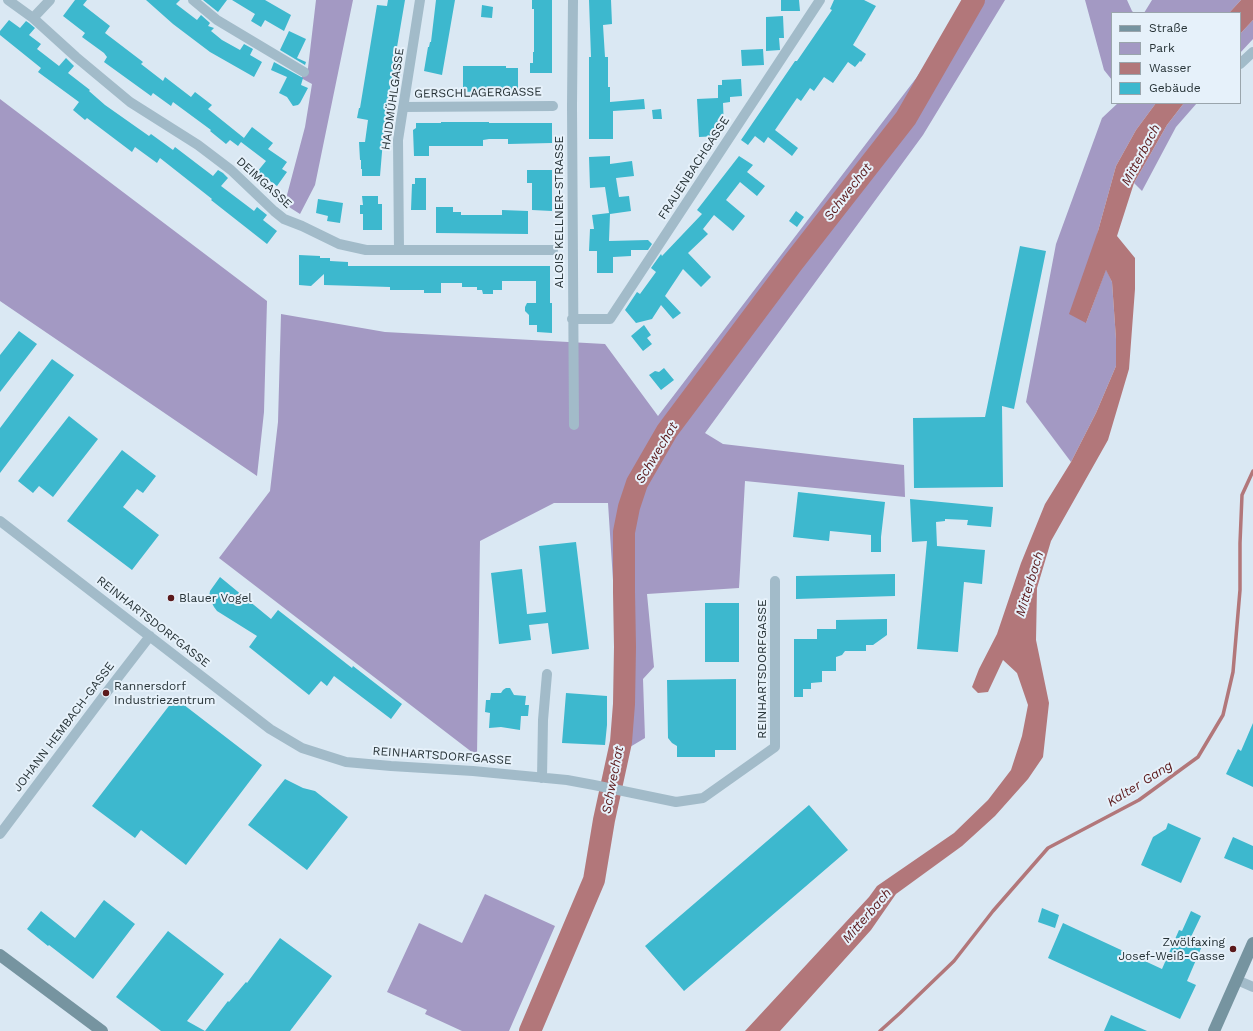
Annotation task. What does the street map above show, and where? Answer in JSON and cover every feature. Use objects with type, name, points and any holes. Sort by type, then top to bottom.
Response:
[{"type":"street","name":"DEIMGASSE","points":[[8,0],[34,18],[76,57],[130,102],[198,146],[231,170],[284,219],[339,244],[366,250],[553,250]]},
{"type":"street","points":[[34,18],[50,0]]},
{"type":"street","points":[[193,0],[217,20],[304,72]]},
{"type":"street","name":"HAIDMÜHLGASSE","points":[[398,250],[398,140],[420,0]]},
{"type":"street","name":"ALOIS KELLNER-STRASSE","points":[[573,0],[572,319],[574,425]]},
{"type":"street","name":"FRAUENBACHGASSE","points":[[572,319],[610,319],[820,0]]},
{"type":"street","points":[[1241,63],[1253,52]]},
{"type":"street","name":"GERSCHLAGERGASSE","points":[[404,107],[553,106]]},
{"type":"street","name":"REINHARTSDORFGASSE","points":[[0,521],[270,729],[302,748],[346,762],[473,771],[594,784],[676,802],[703,798],[775,747],[775,582]]},
{"type":"street","name":"JOHANN HEMBACH-GASSE","points":[[0,834],[150,636]]},
{"type":"street","points":[[542,778],[543,720],[547,674]]},
{"type":"street","points":[[1214,1031],[1253,943]]},
{"type":"street","points":[[0,955],[102,1031]]},
{"type":"street","points":[[1237,980],[1253,987]]},
{"type":"green space","points":[[316,0],[353,0],[315,185],[300,214],[281,202],[287,195],[305,127],[312,84],[301,78],[308,68]]},
{"type":"green space","points":[[966,0],[1005,0],[923,135],[705,433],[723,444],[904,465],[905,497],[745,481],[739,588],[647,594],[654,667],[643,679],[645,738],[630,747],[631,661],[614,596],[608,503],[554,503],[480,541],[477,756],[219,558],[270,491],[278,422],[281,314],[385,332],[605,344],[658,416],[917,77]]},
{"type":"green space","points":[[1085,0],[1127,0],[1133,12],[1111,12],[1111,79],[1104,70]]},
{"type":"green space","points":[[1152,0],[1241,0],[1230,12],[1145,12]]},
{"type":"green space","points":[[1253,20],[1253,39],[1241,52],[1241,33]]},
{"type":"green space","points":[[0,99],[267,301],[264,412],[257,476],[0,301]]},
{"type":"green space","points":[[1117,104],[1155,104],[1136,130],[1116,166],[1098,231],[1086,323],[1106,269],[1112,282],[1116,339],[1116,366],[1096,413],[1071,462],[1026,402],[1056,244],[1102,118]]},
{"type":"green space","points":[[1183,104],[1196,104],[1176,127],[1142,191],[1134,183],[1167,125]]},
{"type":"green space","points":[[485,894],[555,926],[509,1031],[462,1031],[425,1014],[427,1010],[387,992],[419,923],[462,943]]},
{"type":"water","points":[[1241,0],[1253,0],[1253,20],[1241,33],[1241,12],[1230,12]]},
{"type":"water","name":"Mitterbach","points":[[1155,104],[1183,104],[1167,125],[1134,183],[1117,236],[1135,258],[1135,289],[1129,369],[1108,440],[1051,541],[1037,588],[1036,640],[1049,703],[1043,757],[1028,779],[995,816],[962,846],[896,894],[871,930],[780,1031],[745,1031],[869,897],[877,886],[954,833],[988,800],[1011,770],[1022,736],[1028,705],[1017,673],[1003,660],[988,692],[978,693],[972,687],[979,669],[997,634],[1021,563],[1045,504],[1071,462],[1096,413],[1116,366],[1116,339],[1112,282],[1106,270],[1086,323],[1069,314],[1098,231],[1116,166],[1136,130]]},
{"type":"building","points":[[75,0],[87,0],[83,5],[110,26],[105,33],[143,62],[141,64],[163,81],[165,77],[191,97],[195,92],[212,105],[208,109],[244,138],[238,146],[230,140],[226,144],[210,131],[211,130],[173,102],[171,106],[153,93],[151,96],[104,62],[107,57],[104,53],[82,37],[85,33],[63,16]]},
{"type":"building","points":[[146,0],[180,0],[176,4],[197,20],[201,15],[210,23],[208,26],[214,28],[211,31],[222,40],[240,50],[244,44],[253,49],[250,55],[262,62],[254,77],[210,52],[173,24]]},
{"type":"building","points":[[203,0],[227,0],[218,12]]},
{"type":"building","points":[[232,0],[265,0],[291,15],[284,31],[265,20],[261,27],[251,21],[255,14]]},
{"type":"building","points":[[388,0],[405,0],[386,112],[380,176],[362,176],[359,142],[365,142],[368,120],[357,118],[360,108],[377,5],[387,6]]},
{"type":"building","points":[[436,0],[455,0],[442,75],[424,71],[428,47],[431,42]]},
{"type":"building","points":[[532,0],[552,0],[552,73],[530,73],[530,63],[533,63],[534,52],[534,9],[532,9]]},
{"type":"building","points":[[589,0],[611,0],[612,24],[603,25],[605,57],[608,57],[608,87],[610,87],[610,102],[644,99],[645,109],[613,111],[613,139],[589,139],[589,57],[591,57]]},
{"type":"building","points":[[781,0],[799,0],[800,11],[781,11]]},
{"type":"building","points":[[834,0],[864,0],[876,6],[853,45],[866,54],[861,62],[860,61],[855,67],[848,62],[833,83],[824,77],[814,91],[810,88],[801,101],[797,98],[775,130],[798,148],[792,156],[768,137],[764,143],[755,136],[748,145],[741,140],[832,10],[830,9]]},
{"type":"building","points":[[482,5],[493,7],[492,18],[481,17]]},
{"type":"building","points":[[783,16],[784,38],[779,38],[780,50],[766,51],[766,17]]},
{"type":"building","points":[[9,20],[20,28],[26,21],[35,28],[29,35],[41,44],[37,49],[59,66],[66,58],[74,66],[68,73],[90,90],[89,91],[105,105],[149,136],[151,134],[173,150],[175,147],[213,176],[218,170],[223,173],[228,178],[221,186],[254,211],[257,207],[267,215],[263,220],[277,231],[267,244],[160,158],[157,163],[135,147],[132,152],[87,118],[85,120],[73,110],[79,102],[38,72],[41,68],[0,35],[0,31]]},
{"type":"building","points":[[289,31],[306,39],[297,58],[306,62],[305,65],[280,50]]},
{"type":"building","points":[[763,49],[764,65],[742,66],[741,50]]},
{"type":"building","points":[[274,62],[303,78],[301,85],[308,88],[298,105],[293,106],[287,97],[279,93],[287,77],[271,70]]},
{"type":"building","points":[[463,66],[506,66],[506,68],[518,68],[518,90],[463,92]]},
{"type":"building","points":[[741,79],[742,96],[730,97],[730,102],[723,103],[724,128],[718,123],[718,136],[699,137],[697,99],[718,98],[718,85],[722,85],[722,80]]},
{"type":"building","points":[[661,109],[662,119],[653,119],[652,110]]},
{"type":"building","points":[[416,123],[552,123],[552,143],[508,144],[508,139],[489,139],[483,140],[483,146],[429,146],[429,156],[414,156],[413,130],[416,128]]},
{"type":"building","points":[[252,127],[273,143],[268,149],[287,162],[282,169],[287,172],[277,186],[257,172],[266,161],[241,142]]},
{"type":"building","points":[[610,156],[610,164],[632,161],[634,176],[616,178],[619,197],[629,196],[631,211],[610,214],[609,241],[648,240],[652,244],[648,250],[631,250],[631,256],[613,257],[613,273],[597,273],[597,251],[589,251],[590,229],[594,229],[592,215],[609,213],[605,187],[590,188],[589,157]]},
{"type":"building","points":[[739,156],[753,165],[747,172],[765,186],[757,196],[740,182],[726,200],[745,216],[733,231],[714,215],[703,229],[708,234],[688,253],[711,277],[701,287],[683,269],[665,296],[681,313],[673,319],[661,305],[652,319],[636,323],[625,310],[637,292],[640,294],[656,272],[651,268],[661,254],[662,256],[702,214],[697,210]]},
{"type":"building","points":[[527,170],[552,170],[552,211],[532,210],[532,183],[527,183]]},
{"type":"building","points":[[415,178],[426,178],[426,210],[411,210],[412,184],[415,184]]},
{"type":"building","points":[[362,196],[378,196],[378,204],[382,204],[382,230],[363,230],[363,214],[360,214],[360,205],[363,205]]},
{"type":"building","points":[[318,199],[343,203],[340,223],[327,221],[328,216],[316,213]]},
{"type":"building","points":[[436,207],[453,207],[453,212],[461,212],[461,215],[502,215],[502,210],[528,211],[528,234],[436,233]]},
{"type":"building","points":[[796,211],[804,217],[797,227],[789,221]]},
{"type":"building","points":[[1020,246],[1046,251],[1014,409],[1002,406],[1003,487],[914,488],[913,418],[985,417]]},
{"type":"building","points":[[299,255],[320,256],[320,258],[330,258],[330,261],[348,262],[348,266],[550,266],[552,333],[537,332],[537,325],[529,325],[529,315],[525,311],[525,307],[527,303],[536,303],[536,281],[502,281],[502,290],[493,290],[493,294],[483,294],[482,290],[477,290],[477,287],[462,287],[462,283],[441,283],[441,293],[424,293],[424,290],[390,290],[390,287],[324,285],[324,274],[311,286],[299,285]]},
{"type":"building","points":[[644,325],[651,335],[647,338],[652,344],[643,351],[631,336]]},
{"type":"building","points":[[19,331],[37,344],[0,392],[0,355]]},
{"type":"building","points":[[52,359],[74,375],[0,473],[0,428]]},
{"type":"building","points":[[664,368],[674,380],[661,390],[649,375],[655,371],[659,372]]},
{"type":"building","points":[[69,416],[98,439],[53,497],[39,486],[33,493],[18,481]]},
{"type":"building","points":[[122,450],[156,476],[143,493],[137,489],[123,507],[159,535],[132,570],[67,521]]},
{"type":"building","points":[[798,492],[885,502],[881,552],[871,552],[871,535],[830,531],[829,541],[793,537]]},
{"type":"building","points":[[910,499],[993,507],[991,527],[967,525],[968,520],[945,519],[945,521],[936,522],[937,546],[985,550],[982,584],[964,582],[958,652],[917,649],[927,541],[912,542]]},
{"type":"building","points":[[576,542],[589,649],[552,654],[548,623],[529,625],[531,640],[499,644],[491,573],[522,569],[527,614],[546,612],[539,546]]},
{"type":"building","points":[[895,574],[895,596],[796,599],[796,576]]},
{"type":"building","points":[[220,577],[271,619],[278,610],[352,668],[353,666],[402,704],[391,719],[334,676],[327,686],[321,681],[309,695],[249,647],[257,636],[217,611],[209,597],[210,591]]},
{"type":"building","points":[[705,603],[739,603],[739,662],[705,662]]},
{"type":"building","points":[[887,619],[887,635],[873,645],[866,645],[866,651],[845,651],[842,655],[836,657],[836,671],[822,671],[822,682],[811,683],[811,689],[803,689],[803,697],[794,697],[794,639],[817,639],[817,629],[836,629],[836,620]]},
{"type":"building","points":[[736,679],[736,750],[715,750],[715,757],[677,757],[677,746],[668,738],[667,680]]},
{"type":"building","points":[[506,688],[510,688],[514,695],[526,696],[525,705],[529,705],[528,716],[521,716],[520,730],[501,727],[489,728],[490,713],[485,712],[486,700],[490,700],[491,693],[501,693]]},
{"type":"building","points":[[566,693],[607,696],[605,745],[562,743]]},
{"type":"building","points":[[175,698],[262,765],[186,865],[141,830],[135,838],[92,806]]},
{"type":"building","points":[[1253,723],[1253,787],[1226,774],[1238,749],[1241,751]]},
{"type":"building","points":[[285,779],[303,788],[315,791],[348,817],[307,870],[248,825]]},
{"type":"building","points":[[809,805],[848,850],[684,991],[645,946]]},
{"type":"building","points":[[1168,823],[1201,838],[1181,883],[1141,865],[1153,837],[1166,829]]},
{"type":"building","points":[[1233,837],[1253,846],[1253,870],[1224,858]]},
{"type":"building","points":[[104,900],[135,924],[93,979],[27,929],[41,911],[75,938]]},
{"type":"building","points":[[1042,908],[1059,915],[1055,928],[1038,922]]},
{"type":"building","points":[[1191,911],[1201,916],[1189,941],[1202,946],[1187,981],[1196,985],[1180,1019],[1048,958],[1063,923],[1162,969],[1179,930],[1182,931]]},
{"type":"building","points":[[168,931],[224,974],[187,1021],[205,1031],[161,1031],[116,997]]},
{"type":"building","points":[[280,938],[332,976],[290,1031],[205,1031],[228,1001],[229,1002],[246,982],[247,983]]},
{"type":"building","points":[[1111,1015],[1147,1031],[1104,1031]]},
{"type":"waterway","name":"Schwechat","points":[[530,1031],[594,880],[604,820],[621,742],[624,704],[625,647],[624,532],[629,507],[637,483],[667,431],[792,264],[906,118],[974,0]]},
{"type":"waterway","name":"Kalter Gang","points":[[880,1031],[954,961],[993,911],[1048,848],[1139,800],[1198,757],[1223,715],[1233,672],[1240,590],[1242,495],[1253,471]]},
{"type":"place","name":"Blauer Vogel","points":[[171,598]]},
{"type":"place","name":"Rannersdorf Industriezentrum","points":[[106,693]]},
{"type":"place","name":"Zwölfaxing Josef-Weiß-Gasse","points":[[1233,949]]}]
